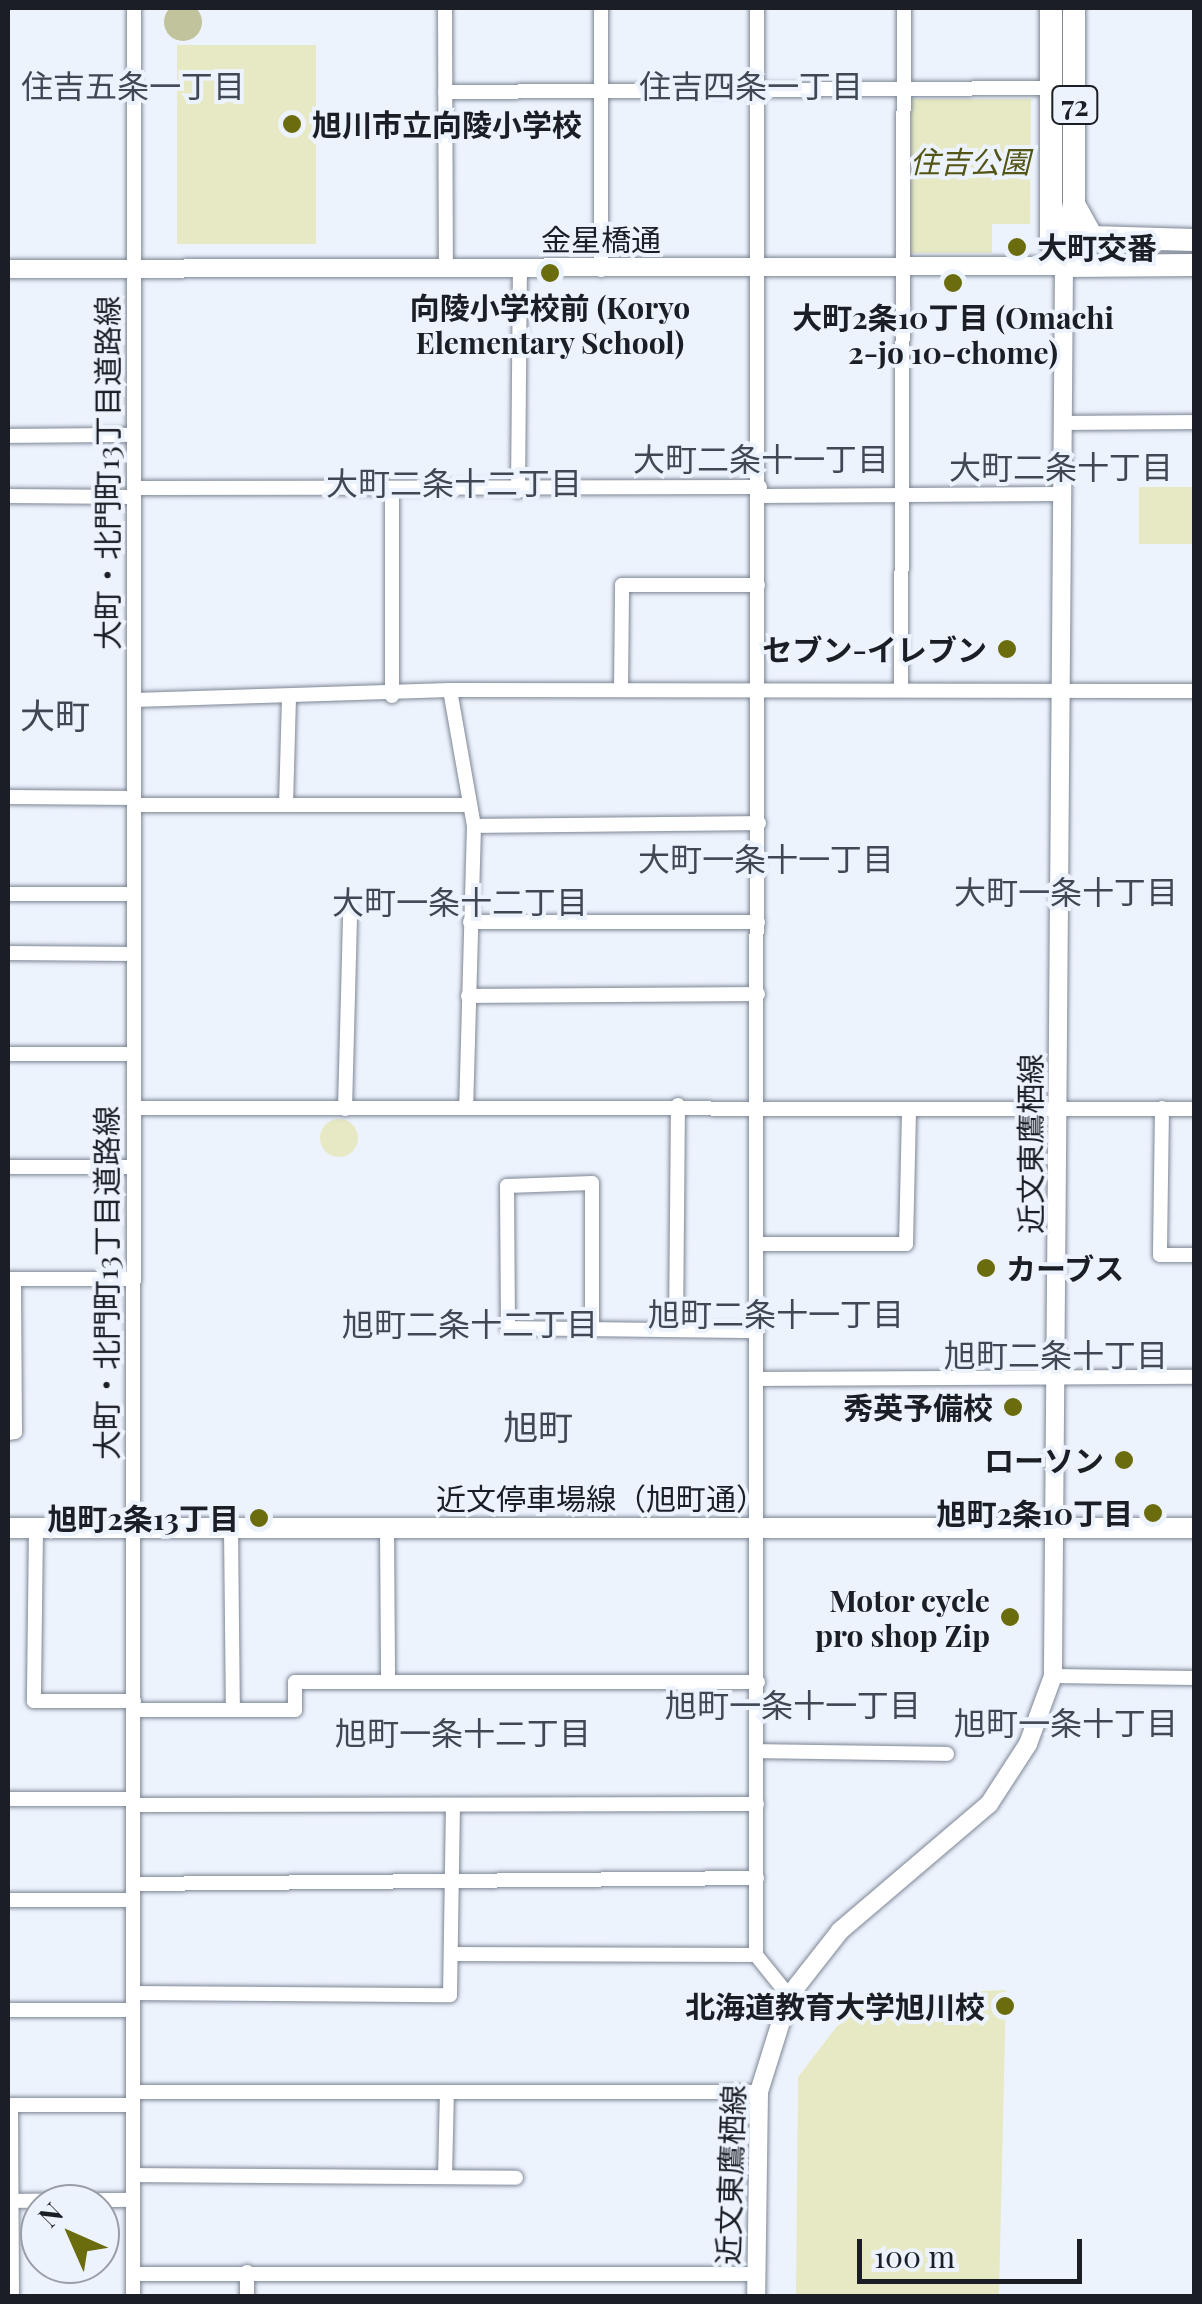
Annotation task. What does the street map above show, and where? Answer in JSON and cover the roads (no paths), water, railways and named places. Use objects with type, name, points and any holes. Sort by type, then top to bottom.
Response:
[{"type":"main road","name":"近文東鷹栖線","points":[[1052,8],[1074,203]]},
{"type":"main road","name":"近文東鷹栖線","points":[[1064,266],[1051,242],[1063,88],[1074,8]]},
{"type":"main road","points":[[1074,203],[1079,224],[1109,240],[1194,240]]},
{"type":"main road","name":"72","points":[[1064,266],[1074,203]]},
{"type":"main road","points":[[1064,266],[1109,240]]},
{"type":"main road","name":"金星橋通","points":[[1064,266],[1194,265]]},
{"type":"main road","name":"近文停車場線（旭町通）","points":[[8,1528],[1194,1528]]},
{"type":"street","name":"大町・北門町13丁目道路線","points":[[133,2296],[134,8]]},
{"type":"street","points":[[445,8],[446,269]]},
{"type":"street","points":[[601,8],[601,270]]},
{"type":"street","points":[[757,8],[760,691],[756,1954],[789,1996]]},
{"type":"street","points":[[901,689],[904,8]]},
{"type":"street","points":[[445,92],[1063,88]]},
{"type":"street","name":"金星橋通","points":[[8,268],[601,270],[1064,266]]},
{"type":"street","name":"近文東鷹栖線","points":[[756,2296],[759,2092],[789,1996],[840,1931],[988,1804],[1028,1744],[1053,1676],[1058,1528],[1064,266]]},
{"type":"street","points":[[518,491],[520,268]]},
{"type":"street","points":[[1063,423],[1194,422]]},
{"type":"street","points":[[8,436],[134,436]]},
{"type":"street","points":[[392,491],[392,696]]},
{"type":"street","points":[[8,496],[392,491],[1063,494]]},
{"type":"street","points":[[621,689],[622,585],[758,586]]},
{"type":"street","points":[[450,690],[474,826],[466,1108]]},
{"type":"street","points":[[134,700],[392,696],[450,690],[1194,691]]},
{"type":"street","points":[[286,805],[289,698]]},
{"type":"street","points":[[8,797],[286,805],[469,805]]},
{"type":"street","points":[[474,826],[759,822]]},
{"type":"street","points":[[8,894],[134,894]]},
{"type":"street","points":[[345,1109],[350,912]]},
{"type":"street","points":[[470,922],[758,922]]},
{"type":"street","points":[[8,953],[134,954]]},
{"type":"street","points":[[468,996],[758,994]]},
{"type":"street","points":[[8,1054],[134,1054]]},
{"type":"street","points":[[676,1330],[678,1105]]},
{"type":"street","points":[[134,1108],[1194,1108]]},
{"type":"street","points":[[1162,1108],[1160,1256],[1194,1255]]},
{"type":"street","points":[[757,1244],[906,1244],[909,1109]]},
{"type":"street","points":[[8,1167],[134,1168]]},
{"type":"street","points":[[592,1329],[592,1183],[507,1186],[508,1328],[757,1331]]},
{"type":"street","points":[[8,1432],[11,1280],[134,1280]]},
{"type":"street","points":[[757,1379],[1194,1377]]},
{"type":"street","points":[[36,1528],[34,1701],[295,1710],[295,1682],[758,1682]]},
{"type":"street","points":[[231,1528],[233,1710]]},
{"type":"street","points":[[388,1528],[388,1682]]},
{"type":"street","points":[[1053,1676],[1194,1678]]},
{"type":"street","points":[[757,1751],[947,1754]]},
{"type":"street","points":[[8,1800],[757,1804]]},
{"type":"street","points":[[133,1993],[450,1996],[453,1805]]},
{"type":"street","points":[[8,1900],[452,1880],[756,1878]]},
{"type":"street","points":[[452,1954],[756,1954]]},
{"type":"street","points":[[8,2010],[134,2010]]},
{"type":"street","points":[[445,2177],[447,2092]]},
{"type":"street","points":[[12,2296],[9,2105],[447,2092],[759,2092]]},
{"type":"street","points":[[133,2176],[516,2178]]},
{"type":"street","points":[[10,2201],[133,2200]]},
{"type":"street","points":[[247,2296],[248,2272]]},
{"type":"street","points":[[133,2274],[756,2274]]},
{"type":"place","name":"旭川市立向陵小学校","points":[[292,124]]},
{"type":"place","name":"大町交番","points":[[1017,247]]},
{"type":"place","name":"向陵小学校前 (Koryo Elementary School)","points":[[550,273]]},
{"type":"place","name":"大町2条10丁目 (Omachi 2-jo 10-chome)","points":[[953,283]]},
{"type":"place","name":"セブン-イレブン","points":[[1007,649]]},
{"type":"place","name":"カーブス","points":[[986,1268]]},
{"type":"place","name":"秀英予備校","points":[[1013,1407]]},
{"type":"place","name":"ローソン","points":[[1124,1460]]},
{"type":"place","name":"旭町2条10丁目","points":[[1153,1513]]},
{"type":"place","name":"旭町2条13丁目","points":[[259,1518]]},
{"type":"place","name":"Motor cycle pro shop Zip","points":[[1010,1617]]},
{"type":"place","name":"北海道教育大学旭川校","points":[[1005,2006]]},
{"type":"district","name":"住吉五条一丁目","points":[[133,85]]},
{"type":"district","name":"住吉四条一丁目","points":[[751,85]]},
{"type":"district","name":"大町二条十一丁目","points":[[761,458]]},
{"type":"district","name":"大町二条十丁目","points":[[1061,466]]},
{"type":"district","name":"大町二条十二丁目","points":[[454,482]]},
{"type":"district","name":"大町","points":[[55,715]]},
{"type":"district","name":"大町一条十一丁目","points":[[766,858]]},
{"type":"district","name":"大町一条十丁目","points":[[1066,891]]},
{"type":"district","name":"大町一条十二丁目","points":[[460,901]]},
{"type":"district","name":"旭町二条十一丁目","points":[[776,1313]]},
{"type":"district","name":"旭町二条十二丁目","points":[[470,1323]]},
{"type":"district","name":"旭町二条十丁目","points":[[1056,1354]]},
{"type":"district","name":"旭町","points":[[538,1426]]},
{"type":"district","name":"旭町一条十一丁目","points":[[793,1704]]},
{"type":"district","name":"旭町一条十丁目","points":[[1066,1722]]},
{"type":"district","name":"旭町一条十二丁目","points":[[463,1732]]},
{"type":"park label","name":"住吉公園","points":[[970,161]]}]
